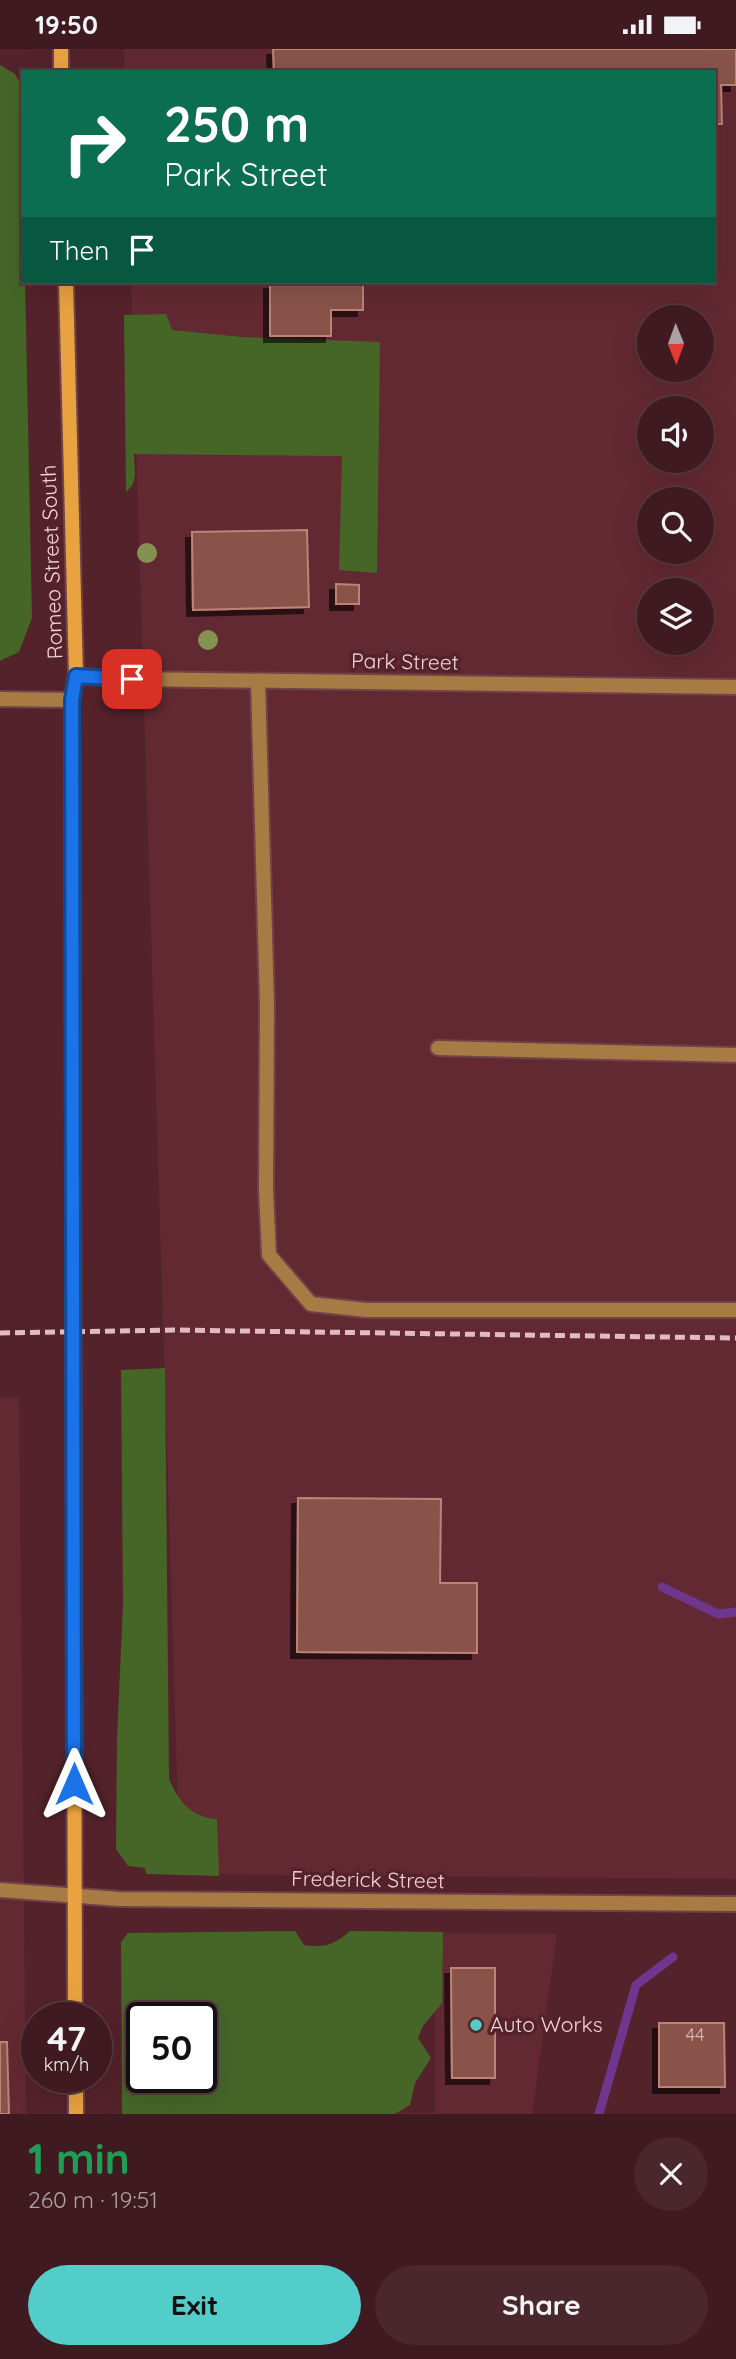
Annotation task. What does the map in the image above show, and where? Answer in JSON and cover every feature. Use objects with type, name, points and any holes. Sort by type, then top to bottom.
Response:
[{"type":"main road","points":[[61,49],[61,70]]},
{"type":"main road","name":"Romeo Street South","points":[[66,284],[76,676],[72,700],[75,2002]]},
{"type":"main road","points":[[76,2093],[76,2114]]},
{"type":"street","name":"Park Street","points":[[76,676],[109,678],[116,673],[132,679],[736,687]]},
{"type":"street","points":[[258,681],[267,1005],[266,1190],[269,1255],[312,1304],[380,1310],[736,1310]]},
{"type":"street","points":[[0,699],[72,700]]},
{"type":"street","points":[[438,1048],[736,1055]]},
{"type":"street","name":"Frederick Street","points":[[0,1890],[127,1899],[736,1904]]},
{"type":"shaded area","points":[[124,49],[736,49],[736,1879],[180,1874],[131,284],[716,284],[716,70],[125,70]]},
{"type":"shaded area","points":[[0,1398],[19,1398],[25,2002],[21,2002],[21,2093],[26,2093],[26,2114],[0,2114]]},
{"type":"shaded area","points":[[435,1933],[557,1934],[532,2114],[265,2114],[435,2113]]},
{"type":"green space","points":[[0,65],[15,74],[21,85],[21,284],[25,284],[32,618],[19,652],[0,661]]},
{"type":"green space","points":[[166,314],[172,330],[242,337],[380,342],[377,573],[339,570],[342,456],[134,454],[134,480],[126,492],[124,315]]},
{"type":"green space","points":[[165,1368],[169,1779],[177,1795],[193,1812],[217,1819],[219,1876],[146,1874],[145,1868],[128,1866],[116,1849],[117,1738],[123,1605],[121,1370]]},
{"type":"green space","points":[[295,1931],[304,1945],[318,1946],[339,1940],[350,1931],[443,1932],[442,2003],[423,2026],[418,2038],[431,2058],[415,2083],[410,2105],[395,2114],[122,2114],[121,1942],[128,1933]]},
{"type":"building","points":[[273,49],[736,49],[736,85],[721,85],[722,124],[716,124],[716,70],[274,70]]},
{"type":"building","points":[[270,284],[363,284],[363,310],[331,310],[331,336],[270,336]]},
{"type":"building","points":[[307,530],[309,607],[193,610],[192,532]]},
{"type":"building","points":[[336,584],[359,585],[359,604],[336,604]]},
{"type":"building","points":[[298,1498],[441,1499],[440,1583],[477,1583],[477,1653],[297,1652]]},
{"type":"building","points":[[451,1968],[495,1968],[495,2078],[452,2078]]},
{"type":"building","points":[[659,2023],[724,2023],[725,2087],[659,2087]]},
{"type":"building","points":[[0,2042],[7,2042],[9,2114],[0,2114]]},
{"type":"waterway","points":[[662,1587],[718,1614],[736,1612]]},
{"type":"waterway","points":[[599,2114],[636,1985],[673,1957]]},
{"type":"railway","points":[[0,1333],[173,1330],[736,1338]]},
{"type":"place","name":"Auto Works","points":[[476,2025]]},
{"type":"route","points":[[74,1784],[72,700],[76,676],[109,678],[116,673],[132,679]]}]
